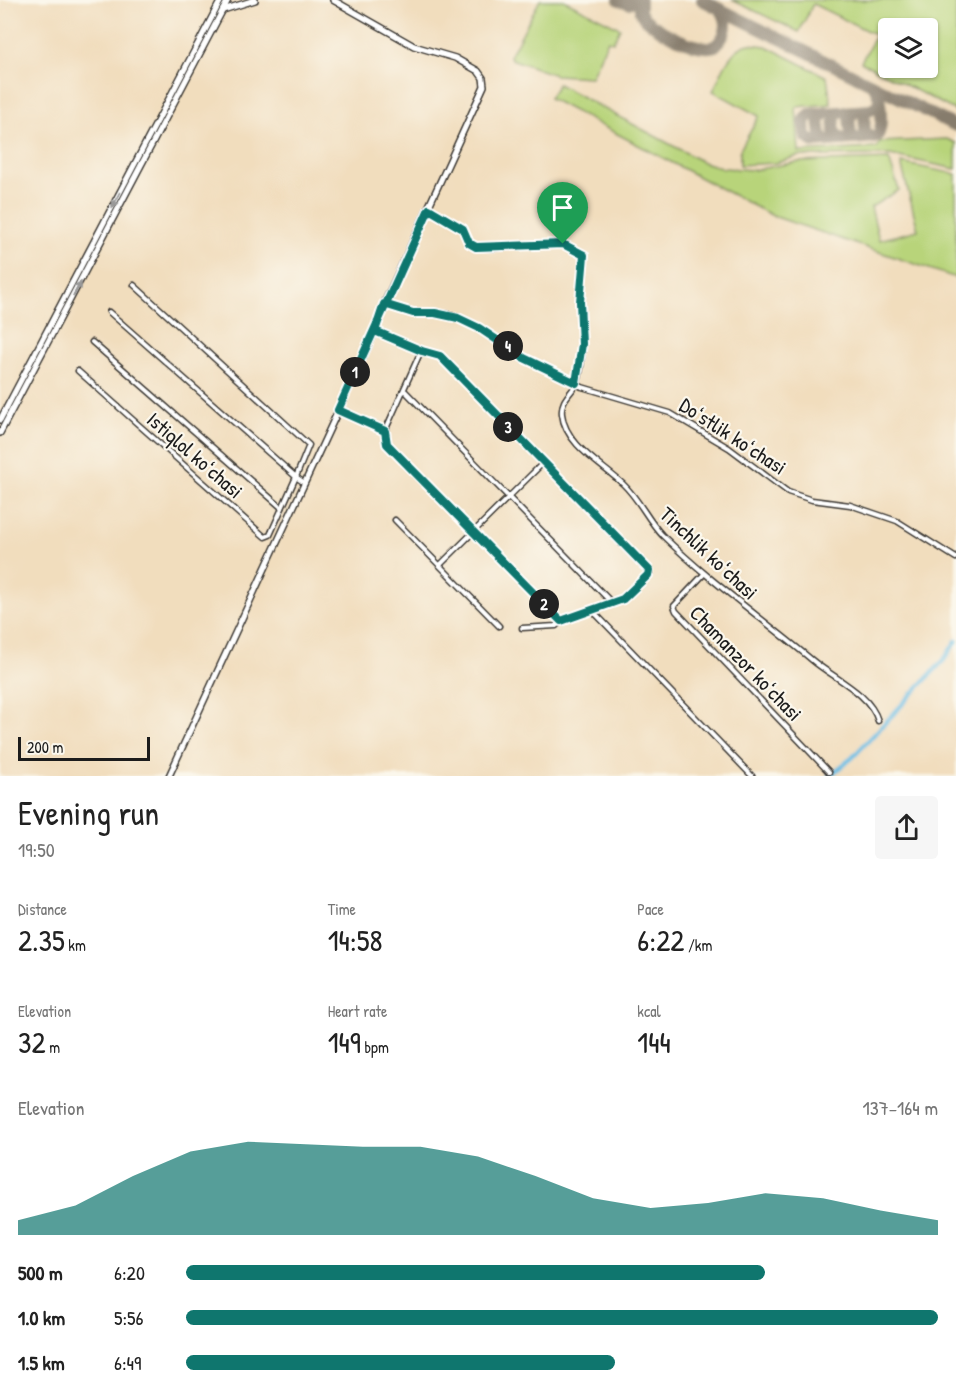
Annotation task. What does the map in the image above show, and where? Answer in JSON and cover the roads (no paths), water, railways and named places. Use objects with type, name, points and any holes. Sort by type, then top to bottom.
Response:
[{"type":"street","points":[[215,0],[220,9]]},
{"type":"street","points":[[0,433],[220,9],[221,0]]},
{"type":"street","points":[[0,420],[220,9],[228,0]]},
{"type":"street","points":[[220,9],[255,0]]},
{"type":"street","points":[[169,776],[303,482],[375,331],[384,304],[483,91],[483,78],[478,71],[456,58],[414,46],[333,0]]},
{"type":"street","points":[[429,209],[463,229],[469,243],[476,247],[493,248],[560,243],[584,255],[580,302],[582,344],[576,383]]},
{"type":"street","name":"Istiqlol koʻchasi","points":[[78,371],[265,537],[270,535],[309,445],[134,285]]},
{"type":"street","name":"Doʻstlik koʻchasi","points":[[384,304],[413,313],[442,313],[458,318],[479,328],[524,358],[576,383],[603,394],[662,410],[729,448],[788,492],[812,500],[850,505],[897,521],[956,558]]},
{"type":"street","points":[[109,312],[303,482]]},
{"type":"street","points":[[375,331],[440,356],[650,571],[623,599],[561,621],[556,626],[522,628]]},
{"type":"street","name":"Istiqlol koʻchasi","points":[[92,342],[282,508]]},
{"type":"street","points":[[422,351],[385,431],[387,444],[561,621]]},
{"type":"street","name":"Tinchlik koʻchasi","points":[[576,383],[562,406],[564,423],[580,446],[627,489],[646,517],[704,574],[852,689],[876,712],[878,721]]},
{"type":"street","points":[[405,391],[612,603]]},
{"type":"street","points":[[338,410],[385,431]]},
{"type":"street","points":[[440,565],[543,463]]},
{"type":"street","points":[[395,520],[499,626]]},
{"type":"street","name":"Chamanzor koʻchasi","points":[[704,574],[677,600],[674,606],[676,611],[829,772]]},
{"type":"street","points":[[592,610],[752,776]]},
{"type":"waterway","points":[[829,776],[852,758],[944,660],[956,641]]}]
